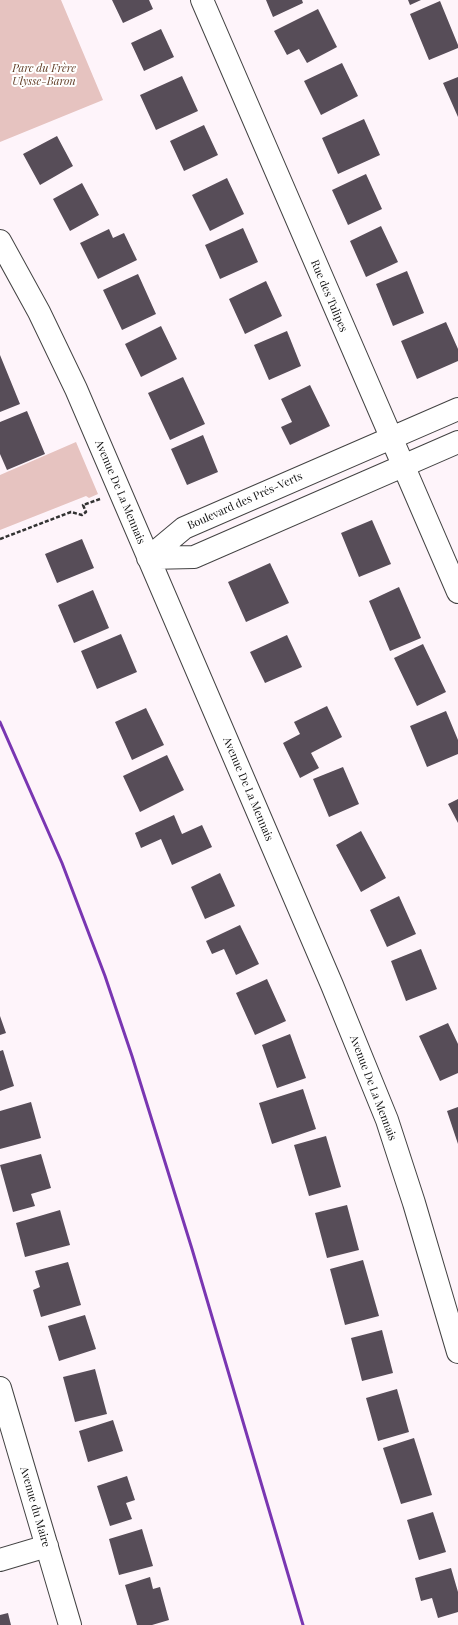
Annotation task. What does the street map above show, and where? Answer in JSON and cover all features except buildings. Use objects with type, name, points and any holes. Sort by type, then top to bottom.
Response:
[{"type":"street","name":"Rue des Tulipes","points":[[202,0],[458,592]]},
{"type":"street","name":"Avenue De La Mennais","points":[[0,241],[23,281],[56,347],[332,985],[378,1097],[414,1203],[458,1352]]},
{"type":"street","name":"Boulevard des Prés-Verts","points":[[148,558],[184,528],[458,409]]},
{"type":"street","points":[[148,558],[194,556],[458,442]]},
{"type":"street","name":"Avenue du Maire","points":[[0,1388],[70,1625]]},
{"type":"street","points":[[0,1560],[47,1546]]},
{"type":"path","points":[[0,539],[71,512],[82,515],[86,512],[83,505],[101,498]]},
{"type":"green space","name":"Parc du Frère Ulysse-Baron","points":[[0,0],[61,0],[103,100],[0,142]]},
{"type":"green space","points":[[76,442],[98,494],[89,498],[86,496],[0,530],[0,475]]},
{"type":"railway","points":[[0,722],[62,863],[105,976],[132,1056],[192,1249],[303,1625]]}]
